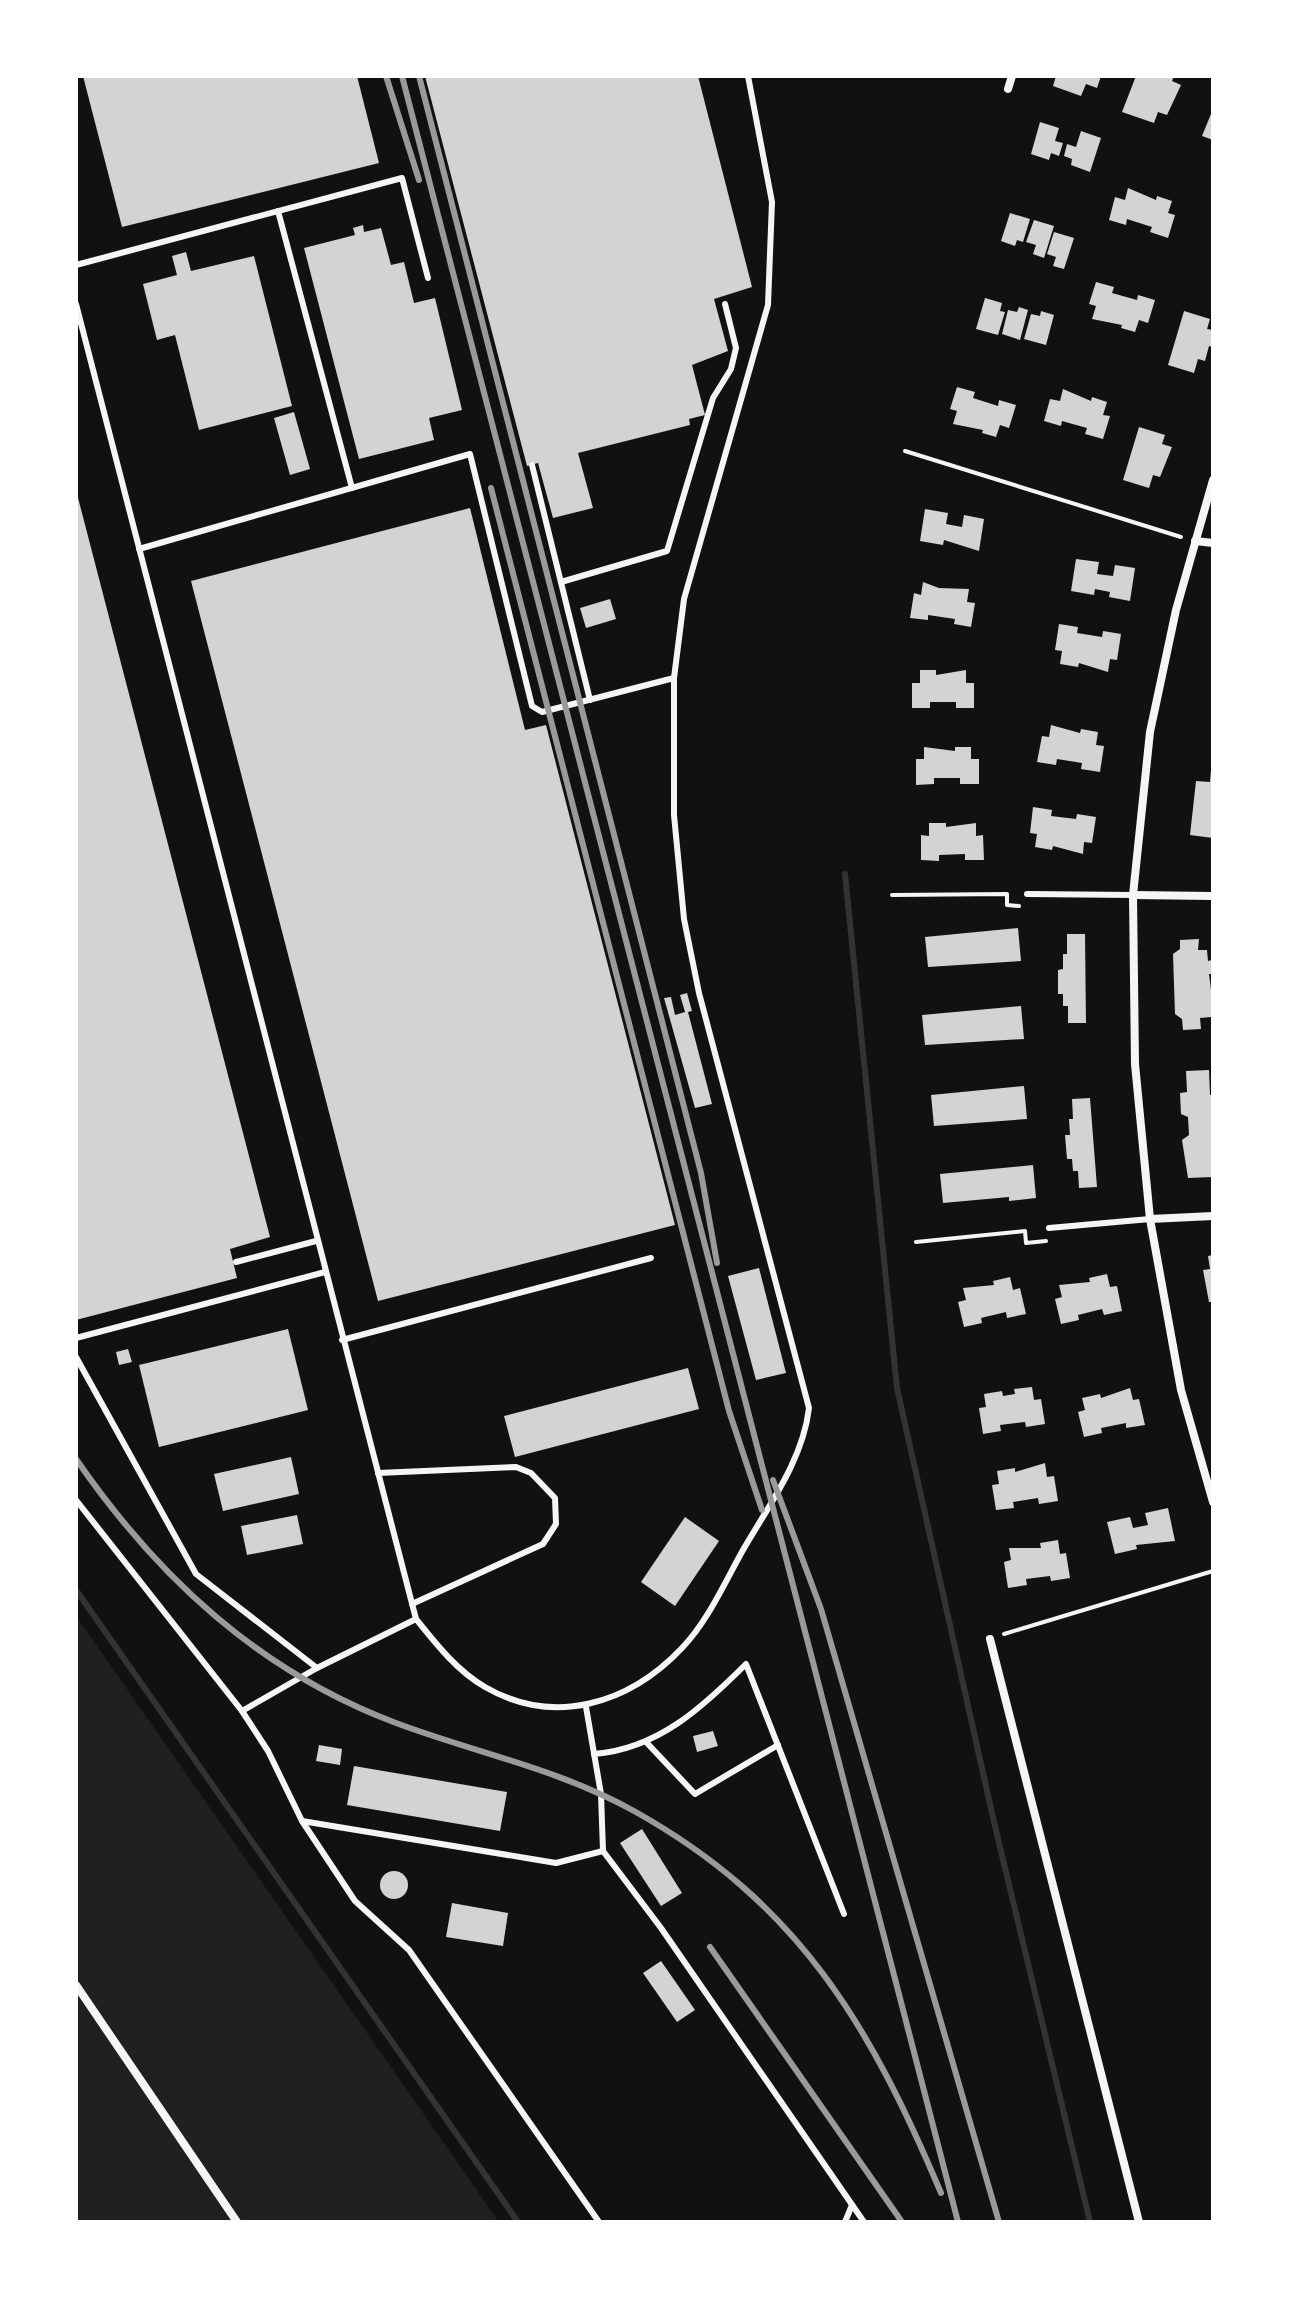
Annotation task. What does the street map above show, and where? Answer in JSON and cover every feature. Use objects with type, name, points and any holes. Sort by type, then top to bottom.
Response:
[{"type":"street","points":[[1008,89],[1012,76]]},
{"type":"street","points":[[1213,480],[1195,541],[1150,732],[1133,895],[1135,1064],[1150,1219],[1181,1390],[1213,1502]]},
{"type":"street","points":[[1195,541],[1213,543]]},
{"type":"street","points":[[1133,895],[1213,896]]},
{"type":"street","points":[[1150,1219],[1213,1216]]},
{"type":"street","points":[[990,1639],[1139,2222]]},
{"type":"street","points":[[76,1985],[237,2222]]},
{"type":"lane","points":[[76,304],[80,334],[139,549],[416,1619],[444,1653],[485,1687],[536,1708],[586,1707],[637,1684],[666,1663],[692,1635],[788,1474],[805,1432],[809,1408],[699,993],[684,919],[674,815],[674,678],[684,599],[768,305],[772,202],[748,76]]},
{"type":"lane","points":[[76,265],[402,178],[428,278]]},
{"type":"lane","points":[[278,211],[352,488]]},
{"type":"lane","points":[[561,582],[667,551],[713,398],[734,358],[736,348],[725,304]]},
{"type":"lane","points":[[139,549],[470,454],[532,706],[542,712],[674,678]]},
{"type":"lane","points":[[532,465],[590,700]]},
{"type":"lane","points":[[1027,894],[1133,895]]},
{"type":"lane","points":[[1049,1228],[1150,1219]]},
{"type":"lane","points":[[236,1262],[316,1241]]},
{"type":"lane","points":[[342,1340],[651,1258]]},
{"type":"lane","points":[[76,1338],[325,1272]]},
{"type":"lane","points":[[76,1357],[196,1574],[317,1668]]},
{"type":"lane","points":[[378,1473],[516,1467],[531,1473],[555,1498],[556,1524],[553,1535],[543,1544],[412,1604]]},
{"type":"lane","points":[[76,1500],[242,1711],[268,1751],[302,1821],[355,1901],[409,1950],[599,2222]]},
{"type":"lane","points":[[242,1711],[317,1668],[416,1619]]},
{"type":"lane","points":[[594,1754],[647,1743],[710,1700],[746,1664],[844,1914]]},
{"type":"lane","points":[[586,1707],[601,1794],[603,1851],[661,1928],[864,2222]]},
{"type":"lane","points":[[647,1743],[695,1794],[778,1745]]},
{"type":"lane","points":[[302,1821],[556,1863],[581,1860],[603,1851]]},
{"type":"lane","points":[[845,2222],[852,2205]]},
{"type":"path","points":[[905,451],[1195,541]]},
{"type":"path","points":[[892,895],[1007,894]]},
{"type":"path","points":[[916,1242],[1025,1231],[1026,1243],[1051,1241]]},
{"type":"path","points":[[990,1639],[1213,1571]]},
{"type":"shaded area","points":[[76,1616],[499,2222],[76,2222]]},
{"type":"building","points":[[83,76],[357,76],[379,163],[122,227]]},
{"type":"building","points":[[425,76],[698,76],[752,287],[714,299],[728,351],[692,365],[705,415],[689,419],[690,425],[578,453],[593,508],[553,518],[538,463],[527,466]]},
{"type":"building","points":[[1056,76],[1101,76],[1097,88],[1086,84],[1081,96],[1053,86]]},
{"type":"building","points":[[1136,76],[1174,76],[1172,81],[1181,85],[1167,115],[1158,112],[1154,123],[1122,112]]},
{"type":"building","points":[[1213,109],[1213,140],[1202,136]]},
{"type":"building","points":[[1040,122],[1059,128],[1055,141],[1063,143],[1059,156],[1051,153],[1049,160],[1031,154]]},
{"type":"building","points":[[1081,131],[1101,138],[1090,172],[1071,165],[1072,159],[1064,156],[1067,144],[1076,147]]},
{"type":"building","points":[[1128,188],[1156,200],[1157,196],[1172,201],[1168,213],[1175,215],[1168,238],[1150,232],[1152,227],[1127,219],[1126,225],[1109,220],[1115,197],[1125,200]]},
{"type":"building","points":[[1010,213],[1030,219],[1023,242],[1017,240],[1015,246],[1001,241]]},
{"type":"building","points":[[1034,220],[1054,226],[1044,258],[1033,254],[1036,245],[1026,242]]},
{"type":"building","points":[[363,225],[364,232],[381,228],[391,265],[404,262],[414,303],[435,298],[462,410],[429,418],[434,440],[359,459],[304,248],[355,235],[353,228]]},
{"type":"building","points":[[1054,232],[1074,238],[1064,269],[1053,266],[1056,257],[1047,254]]},
{"type":"building","points":[[186,252],[191,271],[254,256],[292,406],[199,430],[175,335],[157,340],[143,284],[177,275],[172,256]]},
{"type":"building","points":[[1096,282],[1114,287],[1112,293],[1137,300],[1138,295],[1155,300],[1148,323],[1139,320],[1135,332],[1121,328],[1122,325],[1092,319],[1096,306],[1089,304]]},
{"type":"building","points":[[985,298],[1002,303],[1000,311],[1005,312],[998,335],[976,329]]},
{"type":"building","points":[[1019,307],[1028,310],[1020,340],[1002,334],[1008,310],[1017,312]]},
{"type":"building","points":[[1041,311],[1054,315],[1046,345],[1024,339],[1031,314],[1040,316]]},
{"type":"building","points":[[1184,311],[1210,319],[1207,329],[1213,330],[1212,347],[1209,346],[1205,361],[1198,359],[1194,373],[1168,365]]},
{"type":"building","points":[[957,387],[975,392],[973,398],[998,406],[999,400],[1016,405],[1009,428],[1000,425],[996,437],[982,433],[983,430],[953,424],[957,411],[950,409]]},
{"type":"building","points":[[1063,389],[1091,401],[1092,397],[1107,402],[1103,415],[1110,416],[1103,439],[1085,434],[1087,428],[1062,421],[1061,426],[1044,421],[1050,399],[1060,401]]},
{"type":"building","points":[[294,412],[310,469],[290,475],[274,418]]},
{"type":"building","points":[[1139,427],[1165,435],[1162,444],[1172,447],[1160,477],[1153,475],[1149,488],[1123,480]]},
{"type":"building","points":[[76,490],[270,1237],[230,1249],[237,1278],[76,1320]]},
{"type":"building","points":[[470,508],[525,730],[546,725],[675,1225],[378,1301],[191,581]]},
{"type":"building","points":[[925,509],[948,513],[946,524],[962,527],[964,515],[984,519],[979,551],[944,540],[943,545],[920,541]]},
{"type":"building","points":[[1076,559],[1099,562],[1097,574],[1113,576],[1115,565],[1135,568],[1130,601],[1109,597],[1110,592],[1095,589],[1094,595],[1071,591]]},
{"type":"building","points":[[923,582],[939,588],[969,589],[967,602],[975,603],[971,627],[954,624],[955,619],[928,615],[928,620],[910,618],[914,593],[921,595]]},
{"type":"building","points":[[610,599],[616,619],[586,628],[580,608]]},
{"type":"building","points":[[1059,624],[1078,627],[1077,633],[1102,637],[1103,631],[1121,634],[1117,660],[1110,659],[1108,672],[1079,663],[1078,667],[1060,664],[1062,651],[1055,650]]},
{"type":"building","points":[[920,670],[936,670],[936,675],[966,670],[966,683],[974,683],[974,708],[956,708],[956,702],[930,702],[930,708],[912,708],[912,683],[920,683]]},
{"type":"building","points":[[1051,725],[1080,733],[1081,729],[1098,732],[1096,745],[1104,746],[1100,772],[1081,769],[1082,763],[1057,759],[1056,765],[1037,762],[1042,736],[1049,737]]},
{"type":"building","points":[[924,747],[955,751],[955,747],[971,747],[971,759],[979,759],[979,784],[960,784],[960,778],[934,778],[934,784],[916,785],[916,759],[924,759]]},
{"type":"building","points":[[1211,770],[1213,838],[1190,835],[1196,781],[1210,782]]},
{"type":"building","points":[[1033,807],[1052,810],[1051,816],[1076,819],[1077,814],[1096,817],[1092,843],[1084,842],[1083,854],[1053,846],[1052,850],[1035,847],[1037,834],[1030,833]]},
{"type":"building","points":[[929,823],[946,823],[946,827],[976,823],[976,836],[983,835],[984,860],[965,860],[965,854],[939,855],[939,861],[921,860],[921,835],[929,836]]},
{"type":"building","points":[[1018,928],[1021,961],[928,967],[925,937]]},
{"type":"building","points":[[1067,934],[1085,934],[1086,1023],[1068,1023],[1068,1006],[1063,1006],[1063,994],[1058,994],[1058,970],[1063,969],[1063,954],[1067,954]]},
{"type":"building","points":[[1199,939],[1198,950],[1207,950],[1208,961],[1212,960],[1212,974],[1209,974],[1213,1006],[1211,1017],[1200,1018],[1201,1029],[1183,1030],[1182,1019],[1175,1014],[1173,954],[1180,949],[1180,940]]},
{"type":"building","points":[[687,993],[692,1011],[688,1012],[712,1104],[695,1108],[664,998],[671,997],[675,1015],[685,1012],[680,995]]},
{"type":"building","points":[[1021,1006],[1024,1039],[925,1045],[922,1015]]},
{"type":"building","points":[[1209,1070],[1210,1095],[1213,1095],[1213,1177],[1188,1178],[1182,1140],[1189,1135],[1188,1117],[1181,1114],[1180,1093],[1187,1092],[1186,1071]]},
{"type":"building","points":[[1024,1086],[1027,1119],[934,1126],[931,1095]]},
{"type":"building","points":[[1090,1098],[1097,1187],[1079,1188],[1078,1171],[1073,1171],[1072,1159],[1067,1159],[1065,1135],[1070,1135],[1072,1099]]},
{"type":"building","points":[[1033,1165],[1036,1198],[1009,1201],[1009,1197],[943,1203],[940,1174]]},
{"type":"building","points":[[1213,1255],[1213,1302],[1209,1302],[1203,1270],[1210,1269],[1208,1256]]},
{"type":"building","points":[[759,1268],[786,1373],[756,1380],[728,1276]]},
{"type":"building","points":[[1107,1274],[1110,1287],[1117,1286],[1122,1311],[1104,1315],[1102,1309],[1078,1315],[1079,1320],[1061,1324],[1055,1299],[1062,1297],[1059,1285],[1090,1282],[1089,1278]]},
{"type":"building","points":[[1010,1277],[1013,1290],[1020,1288],[1026,1314],[1007,1318],[1006,1312],[981,1318],[982,1323],[964,1327],[958,1302],[966,1300],[963,1288],[994,1285],[993,1281]]},
{"type":"building","points":[[288,1329],[308,1410],[159,1447],[139,1365]]},
{"type":"building","points":[[128,1349],[132,1362],[119,1365],[116,1352]]},
{"type":"building","points":[[688,1368],[699,1409],[515,1457],[504,1416]]},
{"type":"building","points":[[1032,1387],[1034,1400],[1041,1399],[1045,1424],[1026,1427],[1025,1422],[1000,1425],[1001,1431],[983,1434],[979,1408],[986,1407],[984,1394],[1002,1391],[1003,1396],[1015,1394],[1014,1389]]},
{"type":"building","points":[[1130,1388],[1133,1400],[1139,1399],[1145,1425],[1126,1428],[1126,1423],[1101,1428],[1102,1433],[1084,1437],[1078,1412],[1085,1410],[1082,1398],[1100,1394],[1101,1398]]},
{"type":"building","points":[[291,1457],[299,1494],[223,1511],[214,1474]]},
{"type":"building","points":[[1045,1463],[1047,1477],[1054,1476],[1058,1501],[1039,1504],[1038,1498],[1013,1502],[1014,1508],[996,1510],[992,1485],[999,1484],[997,1471],[1015,1468],[1015,1472]]},
{"type":"building","points":[[1168,1508],[1175,1541],[1136,1545],[1137,1549],[1115,1554],[1107,1522],[1130,1517],[1133,1528],[1148,1525],[1145,1513]]},
{"type":"building","points":[[297,1515],[303,1544],[247,1555],[241,1526]]},
{"type":"building","points":[[685,1517],[719,1541],[675,1606],[641,1582]]},
{"type":"building","points":[[1058,1540],[1060,1554],[1066,1553],[1070,1578],[1051,1581],[1050,1576],[1026,1579],[1027,1585],[1008,1588],[1004,1562],[1011,1560],[1009,1548],[1041,1548],[1040,1543]]},
{"type":"building","points":[[713,1731],[718,1746],[697,1752],[693,1736]]},
{"type":"building","points":[[319,1745],[342,1749],[340,1765],[316,1761]]},
{"type":"building","points":[[354,1766],[507,1792],[500,1831],[347,1805]]},
{"type":"building","points":[[642,1829],[682,1893],[661,1906],[620,1843]]},
{"type":"building","points":[[394,1871],[404,1875],[408,1885],[404,1895],[394,1899],[384,1895],[380,1885],[384,1875]]},
{"type":"building","points":[[452,1903],[508,1913],[503,1946],[446,1937]]},
{"type":"building","points":[[661,1961],[695,2010],[677,2022],[643,1973]]},
{"type":"waterway","points":[[845,874],[897,1388],[994,1822],[1090,2222]]},
{"type":"waterway","points":[[76,1590],[518,2222]]},
{"type":"railway","points":[[386,76],[419,180]]},
{"type":"railway","points":[[402,76],[958,2222]]},
{"type":"railway","points":[[419,76],[701,1173],[717,1263]]},
{"type":"railway","points":[[491,488],[729,1411],[762,1510]]},
{"type":"railway","points":[[76,1459],[141,1543],[177,1581],[216,1616],[300,1677],[396,1723],[606,1796],[692,1847],[742,1886],[785,1928],[823,1974],[856,2023],[886,2075],[941,2193]]},
{"type":"railway","points":[[773,1480],[821,1609],[999,2222]]},
{"type":"railway","points":[[710,1947],[902,2222]]}]
